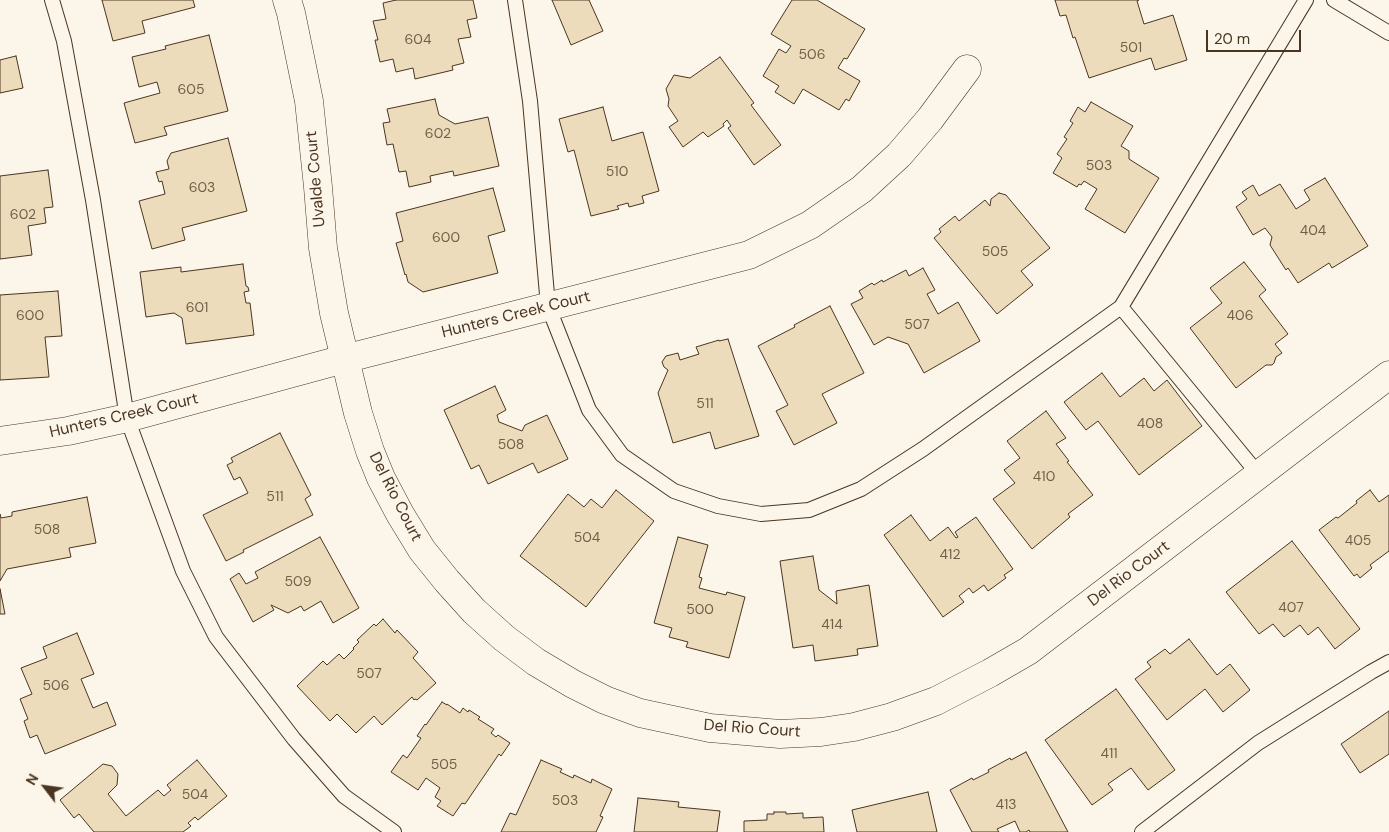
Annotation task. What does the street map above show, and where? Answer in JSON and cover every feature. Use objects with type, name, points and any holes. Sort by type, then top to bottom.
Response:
[{"type":"street","name":"Uvalde Court","points":[[287,0],[309,101],[323,248],[344,359]]},
{"type":"street","name":"Hunters Creek Court","points":[[0,441],[68,431],[127,418],[344,359],[749,255],[810,225],[862,189],[899,155],[930,119],[967,68]]},
{"type":"street","name":"Del Rio Court","points":[[344,359],[370,451],[381,478],[400,514],[422,550],[447,581],[474,611],[504,638],[536,662],[581,688],[605,700],[640,713],[710,728],[780,734],[821,732],[854,727],[892,717],[936,701],[1028,651],[1389,375]]},
{"type":"lane","points":[[52,0],[64,41],[93,200],[127,418],[183,571],[216,637],[294,739],[344,796],[394,832]]},
{"type":"lane","points":[[515,0],[530,101],[548,306],[589,410],[622,455],[674,491],[718,506],[761,514],[809,510],[861,490],[923,449],[1121,307],[1306,0]]},
{"type":"lane","points":[[1334,0],[1389,33]]},
{"type":"lane","points":[[1121,307],[1259,475]]},
{"type":"lane","points":[[1142,832],[1258,744],[1389,662]]},
{"type":"building","points":[[102,0],[193,0],[195,7],[142,21],[145,33],[113,41]]},
{"type":"building","points":[[396,0],[473,0],[477,18],[467,20],[471,37],[458,39],[464,63],[452,66],[453,70],[415,79],[413,68],[396,72],[393,59],[380,62],[375,40],[378,40],[373,21],[386,19],[383,3]]},
{"type":"building","points":[[552,0],[589,0],[603,31],[571,45]]},
{"type":"building","points":[[792,0],[817,0],[865,29],[847,59],[844,58],[838,68],[860,81],[849,101],[846,99],[839,110],[803,89],[794,104],[775,92],[779,86],[763,76],[779,49],[786,53],[791,46],[771,34]]},
{"type":"building","points":[[1055,0],[1139,0],[1137,1],[1144,24],[1173,15],[1187,60],[1155,70],[1151,58],[1089,78],[1066,15],[1060,16]]},
{"type":"building","points":[[209,35],[228,111],[164,127],[167,135],[135,143],[124,103],[160,93],[157,82],[139,87],[132,57],[166,49],[165,46]]},
{"type":"building","points":[[16,56],[23,88],[0,93],[0,60]]},
{"type":"building","points":[[720,57],[754,103],[751,105],[781,145],[754,165],[728,128],[731,126],[727,120],[723,124],[724,126],[708,137],[703,132],[683,147],[669,127],[678,121],[668,106],[669,99],[666,89],[674,75],[690,78]]},
{"type":"building","points":[[435,99],[439,115],[455,124],[488,117],[499,166],[454,176],[453,171],[430,176],[431,182],[409,187],[406,171],[399,172],[393,144],[387,145],[383,123],[390,122],[387,109]]},
{"type":"building","points":[[1091,102],[1133,126],[1121,146],[1129,151],[1129,159],[1159,178],[1125,233],[1085,209],[1097,189],[1084,181],[1077,187],[1053,173],[1062,158],[1057,154],[1067,139],[1064,137],[1073,123],[1070,121],[1078,107],[1085,112]]},
{"type":"building","points":[[603,107],[612,141],[643,132],[659,191],[642,196],[644,203],[629,207],[628,203],[617,206],[619,209],[591,216],[574,150],[568,152],[559,119]]},
{"type":"building","points":[[228,138],[247,211],[182,228],[185,240],[152,249],[139,201],[165,194],[162,181],[159,182],[156,172],[169,169],[167,161],[171,153]]},
{"type":"building","points":[[48,170],[53,207],[44,208],[46,223],[28,226],[32,255],[0,259],[0,176]]},
{"type":"building","points":[[1325,178],[1368,246],[1332,268],[1329,263],[1298,283],[1288,268],[1286,270],[1270,245],[1272,237],[1265,228],[1253,235],[1236,207],[1247,199],[1242,192],[1253,185],[1259,196],[1280,184],[1296,209],[1310,200],[1304,190]]},
{"type":"building","points":[[493,188],[505,231],[488,236],[498,273],[423,292],[408,282],[396,243],[403,241],[396,213]]},
{"type":"building","points":[[999,193],[1006,195],[1050,248],[1021,271],[1033,285],[997,314],[934,238],[941,232],[939,229],[955,216],[959,221],[985,200],[990,206],[991,199]]},
{"type":"building","points":[[1244,262],[1266,290],[1259,296],[1288,334],[1275,344],[1282,353],[1276,357],[1274,363],[1266,365],[1236,388],[1190,328],[1222,303],[1210,288]]},
{"type":"building","points":[[243,264],[246,286],[249,291],[244,292],[246,303],[250,303],[254,335],[186,344],[182,318],[174,313],[146,317],[140,272],[181,267],[181,272]]},
{"type":"building","points":[[923,268],[935,290],[927,294],[938,314],[958,302],[980,341],[924,373],[908,344],[888,337],[874,345],[851,304],[863,298],[859,291],[872,283],[874,285],[882,280],[883,282],[906,270],[909,276]]},
{"type":"building","points":[[58,291],[62,336],[45,337],[49,377],[0,380],[0,295]]},
{"type":"building","points":[[830,306],[864,373],[822,394],[837,423],[794,445],[776,411],[788,405],[758,346]]},
{"type":"building","points":[[728,339],[759,436],[715,449],[710,432],[673,443],[658,393],[668,370],[662,362],[666,356],[678,353],[680,360],[699,354],[696,347]]},
{"type":"building","points":[[1102,373],[1120,397],[1144,378],[1154,391],[1167,380],[1202,426],[1139,475],[1098,421],[1086,430],[1064,402]]},
{"type":"building","points":[[495,386],[506,410],[497,415],[499,422],[522,431],[525,425],[547,415],[568,459],[538,473],[533,463],[488,484],[479,465],[471,469],[444,410]]},
{"type":"building","points":[[1046,411],[1066,438],[1056,444],[1069,461],[1067,462],[1093,495],[1068,514],[1070,517],[1032,549],[993,499],[1015,483],[1004,470],[1020,458],[1007,441]]},
{"type":"building","points":[[280,433],[311,495],[305,499],[313,515],[243,550],[244,552],[226,561],[203,515],[248,493],[240,477],[234,480],[227,465],[233,462],[231,458]]},
{"type":"building","points":[[616,490],[654,521],[586,607],[520,556],[568,494],[584,507],[591,499],[602,508]]},
{"type":"building","points":[[1370,490],[1379,502],[1389,495],[1389,551],[1370,565],[1372,568],[1360,578],[1357,574],[1354,576],[1319,530],[1336,517],[1338,518]]},
{"type":"building","points":[[87,497],[96,543],[69,548],[71,557],[7,569],[0,581],[0,514],[1,518],[12,516],[12,512]]},
{"type":"building","points":[[911,515],[930,541],[948,527],[956,538],[958,537],[955,532],[976,517],[1013,569],[1004,575],[1006,578],[988,591],[984,585],[973,593],[969,588],[959,596],[964,602],[943,617],[884,535]]},
{"type":"building","points":[[320,537],[359,608],[333,623],[321,601],[304,611],[301,606],[288,613],[271,605],[274,610],[253,622],[230,579],[239,573],[246,584],[258,578],[255,572]]},
{"type":"building","points":[[678,537],[708,545],[699,577],[702,578],[699,588],[726,595],[727,592],[745,597],[729,658],[686,647],[688,642],[669,637],[672,628],[654,623]]},
{"type":"building","points":[[1292,541],[1360,629],[1335,649],[1318,627],[1308,635],[1300,625],[1284,637],[1273,624],[1259,634],[1226,592]]},
{"type":"building","points":[[813,556],[819,590],[837,604],[836,591],[869,585],[878,646],[857,649],[858,655],[815,661],[813,645],[793,648],[780,561]]},
{"type":"building","points":[[0,589],[5,614],[0,614]]},
{"type":"building","points":[[383,619],[395,633],[397,630],[418,652],[413,658],[436,683],[417,700],[414,700],[412,697],[382,725],[374,716],[356,733],[337,714],[330,721],[297,686],[323,661],[327,665],[339,654],[344,659],[359,642],[357,640],[374,624],[376,626]]},
{"type":"building","points":[[77,633],[94,674],[81,679],[93,708],[107,702],[116,725],[45,754],[37,735],[30,738],[24,721],[28,719],[20,699],[32,694],[21,668],[47,658],[43,647]]},
{"type":"building","points":[[1189,639],[1217,675],[1230,664],[1250,690],[1223,712],[1205,689],[1167,720],[1135,679],[1151,667],[1147,662],[1165,649],[1170,654]]},
{"type":"building","points":[[1116,689],[1175,770],[1148,790],[1131,768],[1108,784],[1113,790],[1092,805],[1045,740]]},
{"type":"building","points":[[442,702],[460,713],[463,708],[468,712],[469,710],[480,717],[478,719],[494,729],[491,733],[510,743],[501,756],[499,754],[465,804],[462,803],[453,816],[437,806],[441,801],[435,797],[440,788],[426,778],[418,790],[391,772],[403,755],[407,758],[421,738],[417,736]]},
{"type":"building","points":[[1389,711],[1389,754],[1360,773],[1341,744]]},
{"type":"building","points":[[1026,752],[1068,832],[1030,832],[1029,830],[1020,832],[1015,821],[997,829],[999,832],[972,832],[950,790],[972,778],[973,780],[989,772],[988,770],[1010,758],[1011,760]]},
{"type":"building","points":[[197,760],[227,796],[198,820],[195,817],[188,823],[191,826],[183,832],[94,832],[79,814],[74,818],[60,800],[103,764],[112,766],[118,774],[117,785],[108,794],[126,816],[158,790],[164,796],[171,790],[167,785]]},
{"type":"building","points":[[541,760],[562,769],[560,772],[573,778],[574,775],[591,783],[592,779],[612,789],[600,816],[603,817],[596,832],[501,832],[510,813],[516,815]]},
{"type":"building","points":[[928,792],[937,832],[857,832],[852,810]]},
{"type":"building","points":[[638,798],[679,802],[678,807],[720,811],[717,832],[634,832]]},
{"type":"building","points":[[774,812],[786,812],[786,814],[803,813],[803,818],[823,817],[824,832],[744,832],[744,821],[767,820],[767,814],[774,814]]}]
